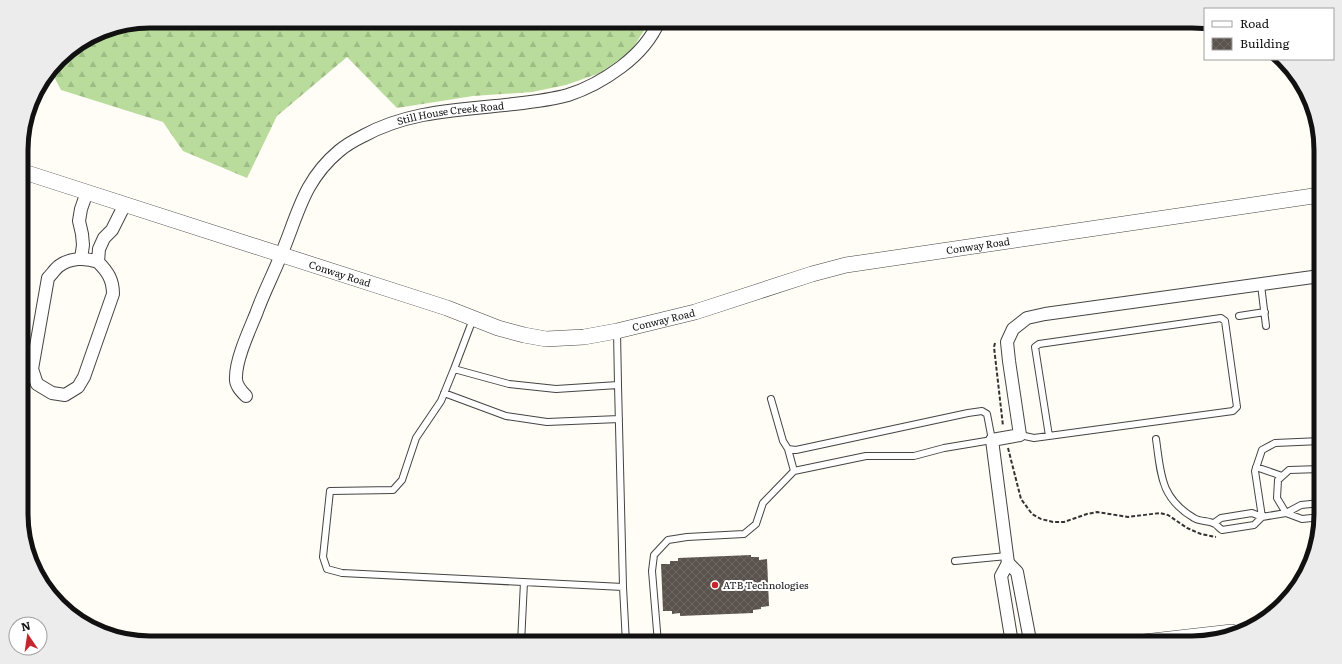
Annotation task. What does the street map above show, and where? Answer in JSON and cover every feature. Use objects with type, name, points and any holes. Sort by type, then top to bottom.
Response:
[{"type":"street","name":"Still House Creek Road","points":[[246,396],[239,389],[236,378],[240,355],[257,309],[281,254],[296,211],[308,186],[318,171],[338,151],[379,127],[401,119],[426,114],[544,101],[592,86],[636,56],[656,28]]},
{"type":"street","name":"Conway Road","points":[[28,173],[447,308],[473,319],[524,335],[546,338],[584,337],[617,331],[695,312],[812,274],[846,265],[1314,196]]},
{"type":"street","points":[[81,259],[83,245],[79,221],[81,209],[87,192]]},
{"type":"street","points":[[98,262],[99,249],[104,238],[112,230],[125,204]]},
{"type":"street","points":[[82,234],[99,239],[104,238]]},
{"type":"street","points":[[92,259],[98,262],[105,268],[113,284],[113,294],[84,377],[78,387],[65,395],[52,393],[37,384],[32,369],[48,278],[58,267],[69,260],[92,259]]},
{"type":"street","points":[[1011,636],[1001,576],[1007,559],[992,440],[1020,435],[1009,362],[1008,342],[1013,329],[1026,318],[1045,314],[1314,277]]},
{"type":"street","points":[[1007,559],[1017,572],[1028,636]]},
{"type":"street","points":[[1197,636],[1217,634]]},
{"type":"lane","points":[[1261,284],[1266,326]]},
{"type":"lane","points":[[1239,316],[1265,312]]},
{"type":"lane","points":[[1020,435],[1034,438],[1049,436],[1233,411],[1237,407],[1225,321],[1221,318],[1039,344],[1035,346],[1049,436]]},
{"type":"lane","points":[[473,319],[441,401],[416,438],[402,480],[393,490],[330,491],[323,557],[327,569],[342,573],[623,588]]},
{"type":"lane","points":[[617,331],[623,588],[626,636]]},
{"type":"lane","points":[[454,369],[509,384],[556,389],[618,385]]},
{"type":"lane","points":[[444,393],[506,416],[547,422],[619,419]]},
{"type":"lane","points":[[771,399],[783,441],[788,449],[794,471]]},
{"type":"lane","points":[[657,636],[652,571],[654,555],[668,540],[686,537],[744,534],[756,524],[763,503],[794,471],[866,456],[914,456],[944,448],[992,440],[987,414],[982,411],[796,450],[788,449]]},
{"type":"lane","points":[[1156,439],[1161,476],[1167,492],[1179,508],[1196,520],[1214,523],[1222,530],[1254,526],[1262,516],[1255,471],[1262,450],[1275,443],[1314,441]]},
{"type":"lane","points":[[1256,467],[1282,476]]},
{"type":"lane","points":[[1314,468],[1289,470],[1278,480],[1277,498],[1286,513],[1302,519],[1314,518]]},
{"type":"lane","points":[[1214,523],[1221,518],[1252,513],[1262,516],[1286,513],[1301,506],[1314,504]]},
{"type":"lane","points":[[954,561],[1007,559]]},
{"type":"lane","points":[[521,636],[524,582]]},
{"type":"path","points":[[1006,437],[1020,499],[1032,514],[1041,519],[1053,522],[1064,522],[1097,512],[1128,517],[1160,513],[1168,515],[1186,528],[1201,534],[1220,537]]},
{"type":"green space","points":[[142,28],[646,28],[631,51],[600,73],[566,85],[532,92],[473,96],[397,108],[347,57],[277,116],[247,178],[183,151],[163,122],[61,90],[53,75],[69,58],[82,48],[103,37],[118,32]]},
{"type":"building","points":[[751,555],[751,557],[759,557],[759,560],[767,559],[769,606],[753,610],[753,613],[680,616],[680,613],[672,614],[672,611],[663,611],[661,564],[670,564],[670,561],[678,561],[678,558]]},
{"type":"place","name":"ATB Technologies","points":[[715,585]]}]
